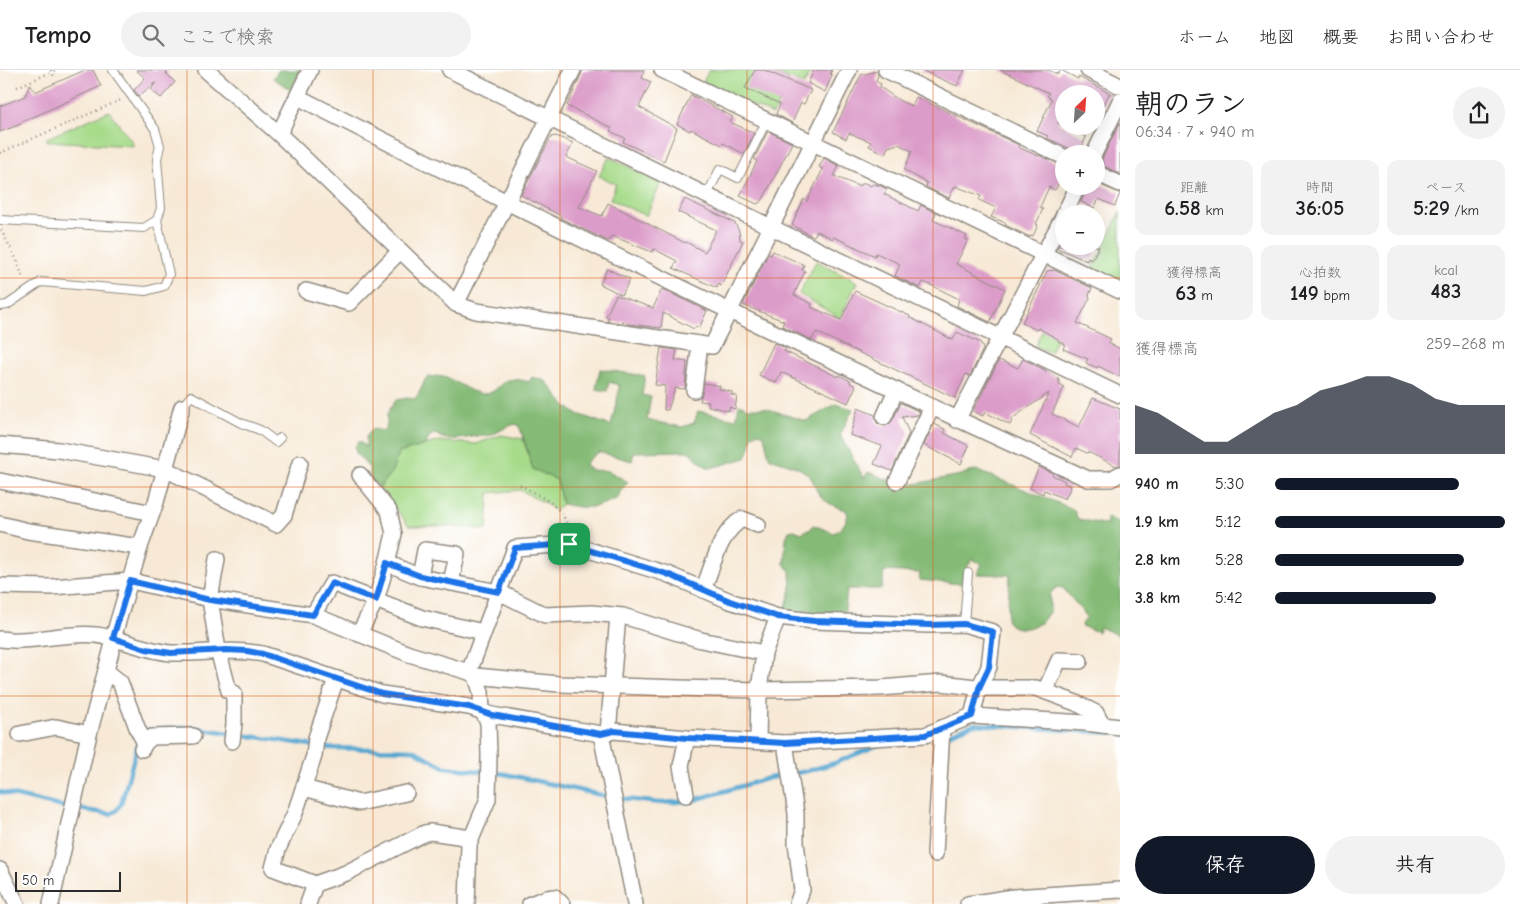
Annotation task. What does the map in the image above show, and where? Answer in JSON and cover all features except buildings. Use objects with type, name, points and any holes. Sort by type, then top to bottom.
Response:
[{"type":"street","points":[[206,70],[279,134],[456,304],[476,311],[712,346],[728,310],[849,70]]},
{"type":"street","points":[[279,134],[310,70]]},
{"type":"street","points":[[450,70],[1120,395]]},
{"type":"street","points":[[456,304],[573,70]]},
{"type":"street","points":[[662,70],[1120,291]]},
{"type":"street","points":[[886,70],[1055,153]]},
{"type":"street","points":[[1088,70],[1120,86]]},
{"type":"street","points":[[298,97],[506,203],[958,420],[1088,479],[1111,479],[1120,474]]},
{"type":"street","points":[[1098,145],[1120,101]]},
{"type":"street","points":[[1105,177],[1120,184]]},
{"type":"street","points":[[958,420],[1055,232]]},
{"type":"street","points":[[306,291],[349,303],[400,251]]},
{"type":"street","points":[[694,390],[700,344]]},
{"type":"street","points":[[884,417],[896,390]]},
{"type":"street","points":[[51,904],[89,734],[113,641],[140,547],[166,469],[182,407]]},
{"type":"street","points":[[898,481],[932,407]]},
{"type":"street","points":[[0,445],[59,450],[166,469],[276,524],[284,515],[300,463]]},
{"type":"street","points":[[359,634],[376,600],[394,534],[388,511],[360,475]]},
{"type":"street","points":[[0,481],[152,513]]},
{"type":"street","points":[[703,590],[724,539],[733,525],[742,519],[758,525]]},
{"type":"street","points":[[0,524],[28,531],[140,547]]},
{"type":"street","points":[[467,904],[469,844],[488,799],[489,762],[488,722],[482,711],[481,692],[472,674],[483,632],[515,548],[569,544],[667,574],[730,601],[778,617],[814,621],[929,625],[964,624],[993,632],[989,667],[979,688],[972,716]]},
{"type":"street","points":[[420,576],[425,550],[457,554],[451,583]]},
{"type":"street","points":[[217,559],[210,600],[218,650],[229,691],[234,692],[232,741]]},
{"type":"street","points":[[387,563],[420,576],[499,592],[545,615],[591,613],[618,616],[701,640],[764,654]]},
{"type":"street","points":[[0,586],[51,587],[130,581],[210,600],[313,615],[409,654],[472,674],[559,684],[759,690],[881,688],[941,683],[979,688],[1036,688],[1076,703],[1096,713],[1102,725]]},
{"type":"street","points":[[313,615],[332,583],[422,618],[483,632]]},
{"type":"street","points":[[618,616],[612,687],[604,734],[612,788],[635,904]]},
{"type":"street","points":[[758,741],[759,690],[764,654],[778,617]]},
{"type":"street","points":[[0,639],[19,640],[94,635],[146,649],[171,653],[218,650],[247,651],[263,654],[382,694],[469,707],[492,715],[604,734],[614,731],[687,738],[785,743],[925,735],[972,716],[1120,727]]},
{"type":"street","points":[[1045,691],[1059,660],[1080,661]]},
{"type":"street","points":[[106,672],[120,682],[141,741],[152,737],[193,736]]},
{"type":"street","points":[[336,680],[316,738],[314,756],[304,788],[278,849],[273,868],[315,884],[346,873],[431,832],[471,838]]},
{"type":"street","points":[[20,734],[56,727],[89,734]]},
{"type":"street","points":[[935,854],[942,729]]},
{"type":"street","points":[[686,795],[681,766],[687,738]]},
{"type":"street","points":[[785,743],[796,813],[796,843],[802,890],[798,904]]},
{"type":"street","points":[[304,788],[360,803],[406,793]]},
{"type":"street","points":[[0,870],[17,904]]},
{"type":"street","points":[[308,904],[315,884]]},
{"type":"street","points":[[968,904],[1014,898],[1042,900],[1120,890]]},
{"type":"street","points":[[530,904],[555,897],[562,904]]},
{"type":"lane","points":[[0,306],[7,305],[41,282],[146,291],[164,286],[169,274],[157,220],[160,208],[157,159],[160,146],[154,129],[113,70]]},
{"type":"lane","points":[[707,195],[720,169],[738,178],[767,120]]},
{"type":"lane","points":[[0,220],[144,228],[157,220]]},
{"type":"lane","points":[[182,407],[191,396],[241,423],[260,430],[276,442],[280,438]]},
{"type":"lane","points":[[964,624],[968,573]]},
{"type":"path","points":[[17,87],[56,70]]},
{"type":"path","points":[[52,71],[55,79]]},
{"type":"path","points":[[0,153],[131,96]]},
{"type":"path","points":[[0,228],[17,260],[27,291]]},
{"type":"path","points":[[520,484],[547,500],[557,509],[568,526],[569,544]]},
{"type":"green space","points":[[279,70],[301,70],[291,90],[273,78]]},
{"type":"green space","points":[[709,70],[768,70],[789,80],[773,115],[703,82]]},
{"type":"green space","points":[[778,70],[811,70],[804,85],[777,72]]},
{"type":"green space","points":[[109,111],[133,143],[133,146],[47,141],[47,138]]},
{"type":"green space","points":[[609,157],[661,183],[646,216],[610,199],[616,184],[599,176]]},
{"type":"green space","points":[[1120,212],[1120,282],[1093,268],[1099,255],[1105,255],[1105,243]]},
{"type":"green space","points":[[816,261],[857,282],[840,318],[799,294]]},
{"type":"green space","points":[[1051,311],[1066,319],[1050,352],[1035,346]]},
{"type":"green space","points":[[600,369],[645,376],[642,395],[651,397],[647,420],[682,427],[694,423],[698,411],[736,419],[739,404],[748,408],[765,408],[806,421],[836,404],[853,409],[840,435],[864,478],[868,472],[904,486],[961,475],[976,470],[1073,509],[1078,519],[1107,525],[1107,517],[1120,523],[1120,636],[1100,627],[1098,632],[1081,626],[1087,617],[1063,588],[1057,587],[1050,594],[1050,611],[1041,623],[1028,628],[1018,628],[1010,625],[1007,620],[1010,575],[977,574],[982,564],[972,559],[963,575],[961,584],[919,580],[920,573],[884,571],[882,589],[847,589],[844,619],[784,613],[791,589],[790,571],[784,564],[786,538],[789,531],[794,530],[802,533],[810,530],[813,525],[834,533],[843,526],[848,515],[846,510],[834,506],[823,498],[817,491],[811,478],[805,472],[769,457],[764,435],[758,432],[752,436],[746,458],[711,468],[705,466],[688,451],[634,452],[632,461],[599,452],[589,459],[585,465],[591,470],[609,471],[628,482],[618,498],[590,507],[562,504],[557,480],[533,469],[524,438],[517,424],[490,436],[446,439],[436,434],[431,435],[425,445],[399,453],[392,471],[379,488],[371,479],[369,468],[356,453],[355,447],[359,441],[366,447],[366,437],[372,429],[384,431],[387,424],[387,414],[396,400],[415,399],[426,378],[440,376],[483,394],[490,393],[505,381],[518,380],[529,382],[532,377],[546,381],[563,403],[575,413],[611,426],[619,385],[609,382],[607,391],[596,389]]},
{"type":"green space","points":[[501,435],[523,439],[533,469],[557,480],[562,504],[555,511],[547,504],[520,490],[489,493],[487,530],[446,526],[409,526],[379,488],[392,471],[398,453],[439,441],[476,444]]},
{"type":"waterway","points":[[944,736],[974,724],[1111,733]]},
{"type":"waterway","points":[[146,735],[149,730],[190,727],[330,748],[413,750],[445,767],[505,774],[610,797]]},
{"type":"waterway","points":[[617,798],[660,803],[691,801],[769,778],[807,771],[835,763],[883,743]]},
{"type":"waterway","points":[[0,792],[59,806],[110,814],[116,811],[121,804],[137,747]]},
{"type":"route","points":[[569,544],[667,574],[730,601],[778,617],[814,621],[929,625],[964,624],[993,632],[989,667],[979,688],[972,716],[925,735],[785,743],[687,738],[614,731],[601,734],[492,715],[469,707],[382,694],[263,654],[226,650],[171,653],[146,649],[113,638],[130,581],[210,600],[263,606],[313,615],[332,583],[376,600],[387,563],[420,576],[499,592],[515,548],[569,544]]}]
